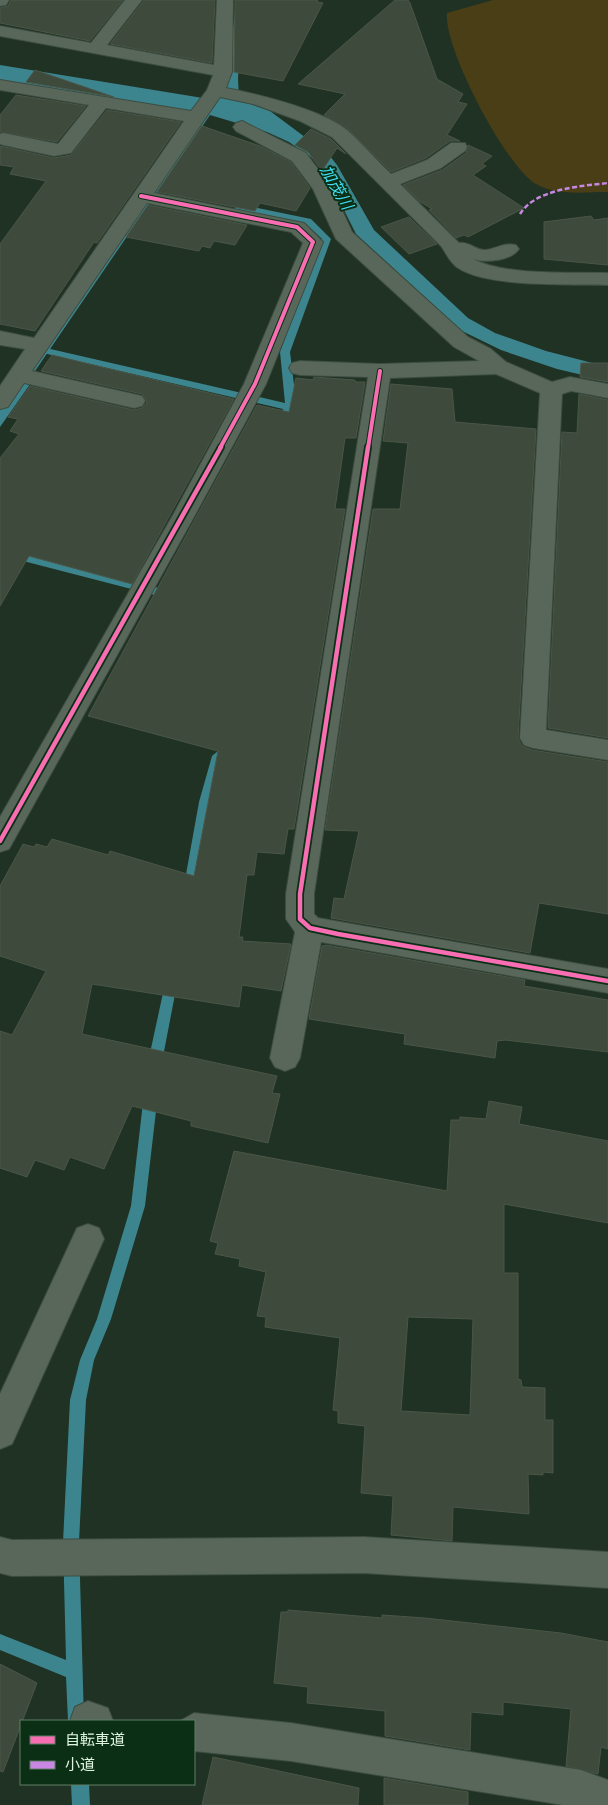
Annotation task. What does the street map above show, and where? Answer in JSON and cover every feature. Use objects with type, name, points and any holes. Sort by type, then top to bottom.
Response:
[{"type":"street","points":[[95,49],[134,0]]},
{"type":"street","points":[[0,402],[140,196],[214,94],[222,72],[225,0]]},
{"type":"street","points":[[0,31],[222,72]]},
{"type":"street","points":[[0,106],[7,86],[198,115]]},
{"type":"street","points":[[214,94],[257,99],[306,117],[339,133],[448,242],[459,257],[468,265],[481,269],[551,277],[608,279]]},
{"type":"street","points":[[4,139],[54,150],[64,149],[102,101]]},
{"type":"street","points":[[242,127],[299,157],[322,188],[343,235],[461,342],[484,354],[499,367],[551,390],[570,384],[608,391]]},
{"type":"street","points":[[388,182],[434,164],[458,148]]},
{"type":"street","points":[[0,841],[8,810],[184,515],[255,384],[313,242],[298,227],[140,196]]},
{"type":"street","points":[[448,242],[477,256],[484,257],[509,249]]},
{"type":"street","points":[[0,338],[38,345]]},
{"type":"street","points":[[300,368],[380,371],[499,367]]},
{"type":"street","points":[[380,371],[300,894],[300,918],[310,928],[608,981]]},
{"type":"street","points":[[19,374],[134,401]]},
{"type":"street","points":[[551,390],[532,738],[608,750]]},
{"type":"street","points":[[285,1058],[310,928]]},
{"type":"street","points":[[0,1432],[88,1239]]},
{"type":"street","points":[[0,1556],[12,1558],[364,1555],[608,1570]]},
{"type":"street","points":[[195,1732],[291,1742],[581,1790],[608,1799]]},
{"type":"shaded area","points":[[493,0],[608,0],[608,192],[562,192],[536,184],[523,173],[494,131],[465,78],[448,29],[447,13]]},
{"type":"water","name":"加茂川","points":[[237,0],[243,4],[238,78],[239,100],[270,111],[329,155],[337,165],[374,230],[468,318],[495,333],[546,351],[604,366],[608,381],[557,369],[501,350],[462,331],[356,234],[326,174],[311,157],[289,142],[267,132],[210,115],[33,374],[33,380],[0,427],[0,409],[205,113],[0,80],[0,65],[203,98],[223,98]]},
{"type":"building","points":[[11,0],[123,0],[90,41],[0,23],[0,8],[8,6]]},
{"type":"building","points":[[144,0],[215,0],[212,63],[110,44]]},
{"type":"building","points":[[235,0],[318,0],[317,2],[323,3],[283,81],[234,72]]},
{"type":"building","points":[[395,0],[408,0],[437,79],[463,94],[458,102],[467,104],[447,135],[460,141],[450,141],[426,158],[391,172],[348,129],[324,115],[345,94],[298,84]]},
{"type":"building","points":[[35,70],[114,97],[26,82]]},
{"type":"building","points":[[16,95],[86,106],[57,142],[0,132],[0,115]]},
{"type":"building","points":[[107,110],[181,122],[97,243],[94,242],[35,331],[0,324],[0,244],[46,181],[10,174],[14,167],[0,165],[0,146],[54,158],[71,155]]},
{"type":"building","points":[[202,126],[260,146],[291,162],[310,188],[296,211],[260,203],[255,211],[157,192]]},
{"type":"building","points":[[311,129],[331,139],[346,154],[337,148],[322,171],[308,152],[295,145]]},
{"type":"building","points":[[468,145],[492,156],[482,164],[486,166],[473,175],[524,208],[468,237],[464,235],[456,238],[429,210],[432,209],[419,201],[403,185],[442,170],[466,153]]},
{"type":"building","points":[[148,205],[247,225],[235,245],[214,241],[210,248],[202,246],[199,251],[126,237]]},
{"type":"building","points":[[591,216],[594,220],[608,218],[608,265],[544,259],[544,222]]},
{"type":"building","points":[[409,217],[437,244],[409,254],[381,227]]},
{"type":"building","points":[[52,355],[234,399],[132,584],[29,556],[0,606],[0,458],[19,434],[10,431],[18,419],[8,417],[30,386],[134,410],[142,408],[147,402],[142,394],[41,371]]},
{"type":"building","points":[[581,363],[608,363],[608,382],[580,377]]},
{"type":"building","points":[[314,377],[365,382],[356,438],[345,438],[335,509],[345,509],[294,829],[288,829],[284,854],[257,852],[254,875],[247,875],[239,937],[243,937],[242,941],[291,944],[281,991],[242,985],[239,1007],[92,984],[82,1034],[277,1076],[272,1093],[280,1094],[268,1143],[191,1126],[191,1121],[132,1106],[104,1169],[70,1157],[64,1170],[35,1160],[27,1177],[0,1168],[0,1031],[12,1035],[46,971],[0,956],[0,886],[23,844],[34,847],[36,844],[47,847],[52,839],[108,855],[110,851],[194,876],[218,751],[88,716],[257,405],[289,412],[296,378],[313,380]]},
{"type":"building","points":[[391,384],[452,389],[455,422],[536,429],[518,738],[522,746],[532,750],[608,762],[608,914],[539,903],[530,953],[331,918],[334,898],[344,899],[359,831],[325,830],[373,509],[400,509],[408,443],[383,441]]},
{"type":"building","points":[[579,394],[608,400],[608,738],[548,728],[562,432],[577,433]]},
{"type":"building","points":[[326,945],[525,980],[524,986],[608,1000],[608,1052],[505,1040],[497,1041],[495,1058],[404,1044],[405,1034],[309,1019],[322,946]]},
{"type":"building","points":[[489,1101],[522,1107],[519,1124],[608,1141],[608,1223],[504,1204],[504,1273],[518,1273],[518,1379],[521,1380],[522,1387],[545,1388],[545,1420],[553,1420],[553,1473],[543,1472],[543,1475],[528,1474],[529,1514],[453,1507],[452,1541],[391,1535],[393,1496],[361,1493],[365,1426],[338,1423],[338,1411],[333,1410],[340,1338],[265,1327],[266,1317],[257,1316],[266,1272],[239,1266],[240,1259],[215,1254],[218,1243],[210,1241],[234,1151],[447,1191],[451,1120],[460,1120],[460,1117],[486,1119]],"holes":[[[408,1317],[473,1319],[470,1415],[401,1411]]]},
{"type":"building","points":[[288,1610],[382,1618],[382,1615],[425,1618],[561,1633],[608,1642],[608,1749],[601,1747],[598,1774],[566,1766],[571,1709],[503,1702],[503,1715],[471,1712],[470,1750],[385,1736],[385,1711],[307,1703],[308,1687],[274,1683],[281,1612],[288,1612]]},
{"type":"building","points":[[0,1664],[37,1683],[23,1720],[20,1720],[20,1728],[3,1772],[0,1771]]},
{"type":"building","points":[[213,1757],[359,1788],[358,1805],[202,1805]]},
{"type":"building","points":[[384,1778],[468,1792],[468,1805],[384,1805]]},
{"type":"waterway","points":[[238,207],[308,221],[327,239],[285,352],[291,401],[288,407]]},
{"type":"waterway","points":[[46,351],[288,407]]},
{"type":"waterway","points":[[280,426],[288,407]]},
{"type":"waterway","points":[[0,551],[170,595]]},
{"type":"waterway","points":[[189,891],[205,802],[218,756]]},
{"type":"waterway","points":[[154,1067],[172,979]]},
{"type":"waterway","points":[[76,1720],[71,1542],[78,1400],[87,1360],[104,1319],[138,1206],[151,1094]]},
{"type":"waterway","points":[[0,1642],[73,1671]]},
{"type":"waterway","points":[[80,1785],[81,1805]]},
{"type":"marked path","points":[[520,214],[524,207],[545,196],[573,188],[608,183]]},
{"type":"cycle path","points":[[0,841],[184,515],[255,384],[313,242],[297,227],[141,196]]},
{"type":"cycle path","points":[[380,371],[300,894],[300,919],[310,928],[338,934],[608,981]]}]
